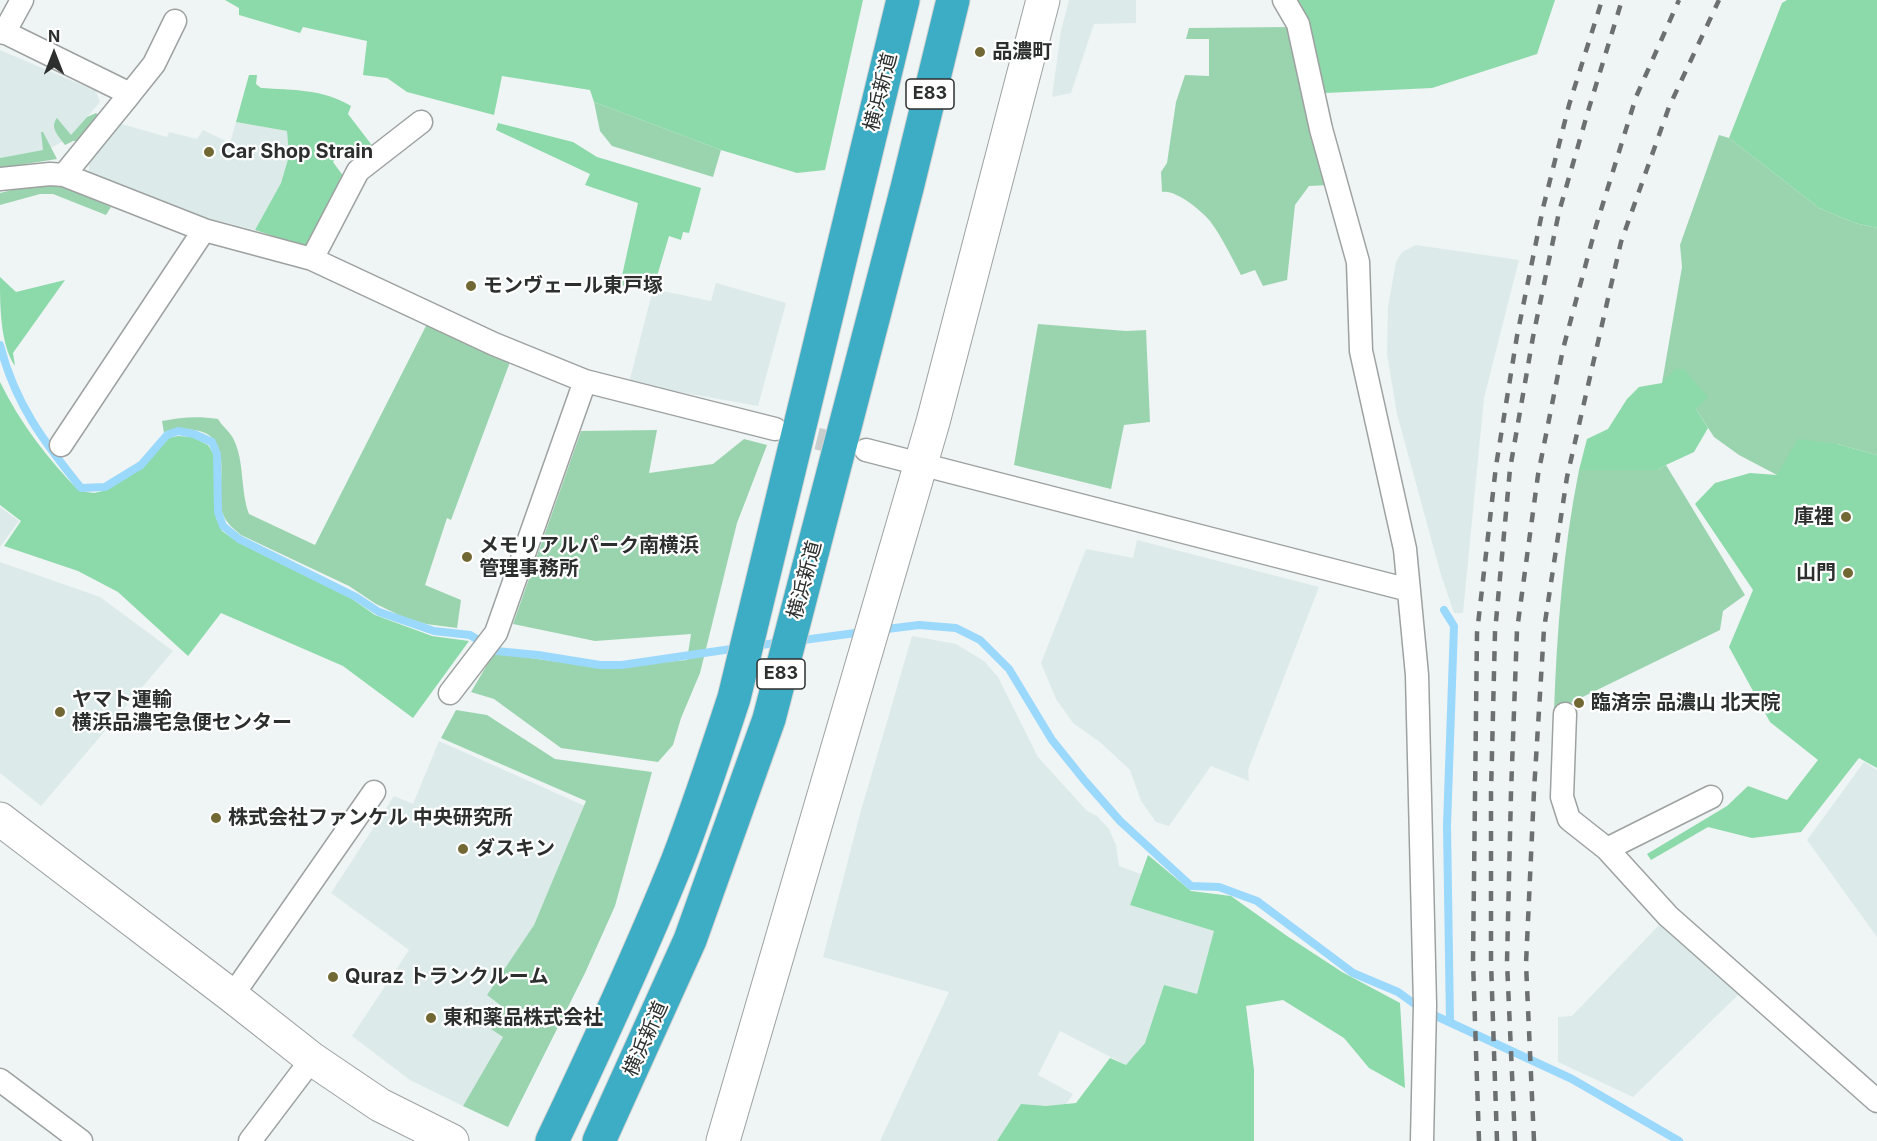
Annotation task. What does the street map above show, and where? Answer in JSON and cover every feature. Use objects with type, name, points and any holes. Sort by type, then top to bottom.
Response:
[{"type":"highway","name":"横浜新道","points":[[552,1141],[620,994],[677,862],[734,698],[903,0]]},
{"type":"highway","name":"横浜新道","points":[[599,1141],[690,940],[769,719],[901,211],[953,0]]},
{"type":"street","points":[[22,0],[2,32],[130,94]]},
{"type":"street","points":[[723,1141],[921,463],[1044,0]]},
{"type":"street","points":[[1284,0],[1298,24],[1321,129],[1358,262],[1361,351],[1405,549],[1417,675],[1424,969],[1422,1141]]},
{"type":"street","points":[[1298,24],[1305,0]]},
{"type":"street","points":[[64,175],[154,64],[175,21]]},
{"type":"street","points":[[312,259],[358,171],[421,123]]},
{"type":"street","points":[[0,179],[50,174],[64,175],[204,230],[312,259],[494,344],[585,381],[775,429]]},
{"type":"street","points":[[61,445],[204,230]]},
{"type":"street","points":[[450,693],[496,633],[585,381]]},
{"type":"street","points":[[866,450],[1409,590]]},
{"type":"street","points":[[1564,714],[1561,782],[1562,797],[1569,819],[1607,849],[1668,916],[1877,1101]]},
{"type":"street","points":[[232,996],[374,792]]},
{"type":"street","points":[[1607,849],[1712,797]]},
{"type":"street","points":[[0,819],[312,1059],[380,1105],[452,1141]]},
{"type":"street","points":[[250,1141],[312,1059]]},
{"type":"street","points":[[2,1085],[81,1141]]},
{"type":"shaded area","points":[[1069,0],[1136,0],[1136,23],[1094,24],[1071,93],[1052,97],[1061,31]]},
{"type":"shaded area","points":[[0,50],[96,91],[100,102],[69,138],[47,150],[0,158]]},
{"type":"shaded area","points":[[236,122],[287,131],[289,156],[281,183],[255,230],[191,214],[89,172],[89,156],[118,123],[167,137],[169,132],[197,139],[203,130],[230,143]]},
{"type":"shaded area","points":[[1416,245],[1519,260],[1484,398],[1463,613],[1454,613],[1441,575],[1397,414],[1387,354],[1388,307],[1396,262],[1402,252]]},
{"type":"shaded area","points":[[716,283],[786,303],[758,406],[629,383],[653,289],[711,301]]},
{"type":"shaded area","points":[[0,507],[19,521],[0,547]]},
{"type":"shaded area","points":[[1137,540],[1319,587],[1248,770],[1249,781],[1211,766],[1169,826],[1156,822],[1141,801],[1130,770],[1101,743],[1073,723],[1056,699],[1041,663],[1086,549],[1133,558]]},
{"type":"shaded area","name":"ヤマト運輸 横浜品濃宅急便センター","points":[[0,562],[100,597],[173,651],[41,806],[0,773]]},
{"type":"shaded area","points":[[912,636],[956,644],[984,661],[998,677],[1038,757],[1087,811],[1097,816],[1109,829],[1116,845],[1119,866],[1141,874],[1130,905],[1214,931],[1197,995],[1164,986],[1145,1043],[1126,1065],[1060,1031],[1038,1075],[1073,1094],[1041,1141],[880,1141],[949,992],[823,957],[860,814]]},
{"type":"shaded area","name":"ダスキン","points":[[439,741],[585,806],[534,925],[488,995],[504,1008],[503,1037],[463,1106],[410,1080],[352,1036],[409,950],[331,893],[394,796],[413,804]]},
{"type":"shaded area","points":[[1864,762],[1877,770],[1877,937],[1807,840]]},
{"type":"shaded area","points":[[1661,923],[1739,994],[1633,1097],[1558,1062],[1558,1017],[1572,1016]]},
{"type":"green space","points":[[225,0],[863,0],[825,170],[797,173],[721,150],[594,102],[590,90],[502,76],[494,115],[407,92],[387,78],[363,75],[367,41],[303,27],[300,33],[239,15],[239,8]]},
{"type":"green space","points":[[1294,0],[1555,0],[1537,54],[1432,88],[1325,93]]},
{"type":"green space","points":[[1787,0],[1877,0],[1877,228],[1855,223],[1819,208],[1729,138],[1782,3]]},
{"type":"green space","points":[[1289,27],[1330,185],[1309,186],[1295,205],[1287,280],[1263,286],[1255,270],[1241,275],[1219,234],[1201,211],[1181,197],[1162,192],[1161,172],[1167,163],[1176,102],[1185,75],[1209,76],[1209,39],[1186,39],[1189,28]]},
{"type":"green space","points":[[249,75],[257,75],[256,84],[261,88],[319,93],[351,106],[348,114],[374,148],[357,159],[345,147],[333,162],[344,177],[329,201],[310,248],[255,230],[281,183],[289,156],[287,131],[236,122]]},
{"type":"green space","points":[[594,102],[721,150],[713,177],[612,146],[600,131]]},
{"type":"green space","points":[[96,113],[102,118],[85,141],[73,141],[65,145],[54,129],[57,118],[71,135],[87,117]]},
{"type":"green space","points":[[498,123],[573,142],[597,157],[701,188],[689,233],[683,232],[681,240],[669,236],[652,293],[620,285],[638,203],[585,185],[590,174],[496,130]]},
{"type":"green space","points":[[41,132],[57,159],[0,168],[0,158],[43,150]]},
{"type":"green space","points":[[1719,135],[1729,138],[1819,208],[1855,223],[1877,228],[1877,455],[1837,444],[1777,475],[1739,455],[1714,437],[1696,409],[1662,383],[1682,267],[1680,245]]},
{"type":"green space","points":[[55,184],[111,207],[106,215],[53,194],[40,194],[0,205],[0,193],[32,185]]},
{"type":"green space","points":[[0,277],[16,292],[65,280],[13,353],[15,366],[6,347],[4,336]]},
{"type":"green space","points":[[428,322],[510,362],[451,520],[447,518],[425,585],[461,600],[457,628],[426,624],[401,616],[376,604],[349,586],[241,535],[228,523],[223,514],[221,458],[213,439],[205,433],[190,429],[164,433],[162,421],[190,417],[218,419],[237,447],[249,514],[315,545]]},
{"type":"green space","points":[[1038,324],[1126,331],[1146,330],[1150,422],[1124,425],[1111,489],[1014,465]]},
{"type":"green space","points":[[1675,369],[1684,369],[1708,397],[1696,409],[1708,428],[1694,452],[1658,470],[1579,470],[1587,439],[1608,429],[1627,399],[1639,387],[1662,383]]},
{"type":"green space","points":[[0,382],[16,412],[35,440],[79,491],[94,493],[107,490],[143,468],[168,438],[192,437],[208,445],[214,455],[216,518],[222,531],[239,543],[352,599],[375,615],[432,636],[469,641],[413,718],[343,666],[221,613],[188,656],[118,592],[78,571],[4,546],[21,521],[0,505]]},
{"type":"green space","points":[[657,430],[649,473],[713,464],[744,439],[767,445],[737,523],[700,673],[681,718],[673,745],[658,762],[561,748],[494,699],[471,692],[494,653],[602,668],[687,660],[691,634],[595,641],[513,624],[581,431]]},
{"type":"green space","points":[[1798,439],[1837,444],[1877,455],[1877,768],[1859,758],[1801,832],[1752,838],[1708,827],[1651,860],[1647,854],[1727,806],[1748,786],[1787,800],[1818,760],[1770,722],[1729,647],[1753,590],[1695,504],[1715,483],[1750,473],[1777,475]]},
{"type":"green space","points":[[1666,465],[1745,595],[1723,611],[1720,630],[1554,711],[1562,590],[1579,470],[1658,470]]},
{"type":"green space","points":[[456,710],[487,715],[555,759],[652,772],[615,906],[585,973],[508,1127],[463,1106],[503,1037],[491,1029],[504,1008],[487,995],[534,925],[586,801],[441,738]]},
{"type":"green space","points":[[1148,855],[1191,891],[1231,896],[1342,972],[1400,1003],[1405,1088],[1369,1068],[1344,1038],[1283,1000],[1246,1006],[1254,1070],[1254,1141],[997,1141],[1021,1104],[1046,1106],[1076,1103],[1110,1058],[1126,1065],[1145,1043],[1164,985],[1197,994],[1214,931],[1130,905]]},
{"type":"waterway","points":[[0,345],[22,404],[43,438],[81,488],[105,487],[141,465],[167,435],[178,431],[194,434],[212,442],[217,454],[218,512],[223,526],[239,539],[356,597],[379,612],[434,631],[470,635],[496,651],[600,665],[622,665],[738,648]]},
{"type":"waterway","points":[[1444,610],[1454,626],[1447,825],[1450,1022]]},
{"type":"waterway","points":[[879,630],[919,625],[956,628],[980,640],[1009,669],[1052,740],[1085,781],[1120,821],[1191,886],[1219,887],[1257,901],[1353,973],[1398,992],[1423,1010],[1572,1079],[1679,1141]]},
{"type":"waterway","points":[[796,641],[863,632]]},
{"type":"waterway","points":[[754,646],[783,642]]},
{"type":"tunnel","points":[[785,431],[852,447]]},
{"type":"railway","points":[[1479,1141],[1473,961],[1477,633],[1496,466],[1517,336],[1543,208],[1569,105],[1602,0]]},
{"type":"railway","points":[[1497,1141],[1491,962],[1491,793],[1495,632],[1510,469],[1533,337],[1559,212],[1622,0]]},
{"type":"railway","points":[[1515,1141],[1507,962],[1511,793],[1517,630],[1538,475],[1563,349],[1596,226],[1636,97],[1679,0]]},
{"type":"railway","points":[[1534,1141],[1526,964],[1534,791],[1544,629],[1567,477],[1621,242],[1669,107],[1719,0]]},
{"type":"place","name":"品濃町","points":[[980,52]]},
{"type":"place","name":"Car Shop Strain","points":[[209,152]]},
{"type":"place","name":"モンヴェール東戸塚","points":[[471,286]]},
{"type":"place","name":"庫裡","points":[[1846,517]]},
{"type":"place","name":"メモリアルパーク南横浜 管理事務所","points":[[467,557]]},
{"type":"place","name":"山門","points":[[1848,573]]},
{"type":"place","name":"臨済宗 品濃山 北天院","points":[[1579,703]]},
{"type":"place","name":"ヤマト運輸 横浜品濃宅急便センター","points":[[60,712]]},
{"type":"place","name":"株式会社ファンケル 中央研究所","points":[[216,818]]},
{"type":"place","name":"ダスキン","points":[[463,849]]},
{"type":"place","name":"Quraz トランクルーム","points":[[333,977]]},
{"type":"place","name":"東和薬品株式会社","points":[[431,1018]]}]
